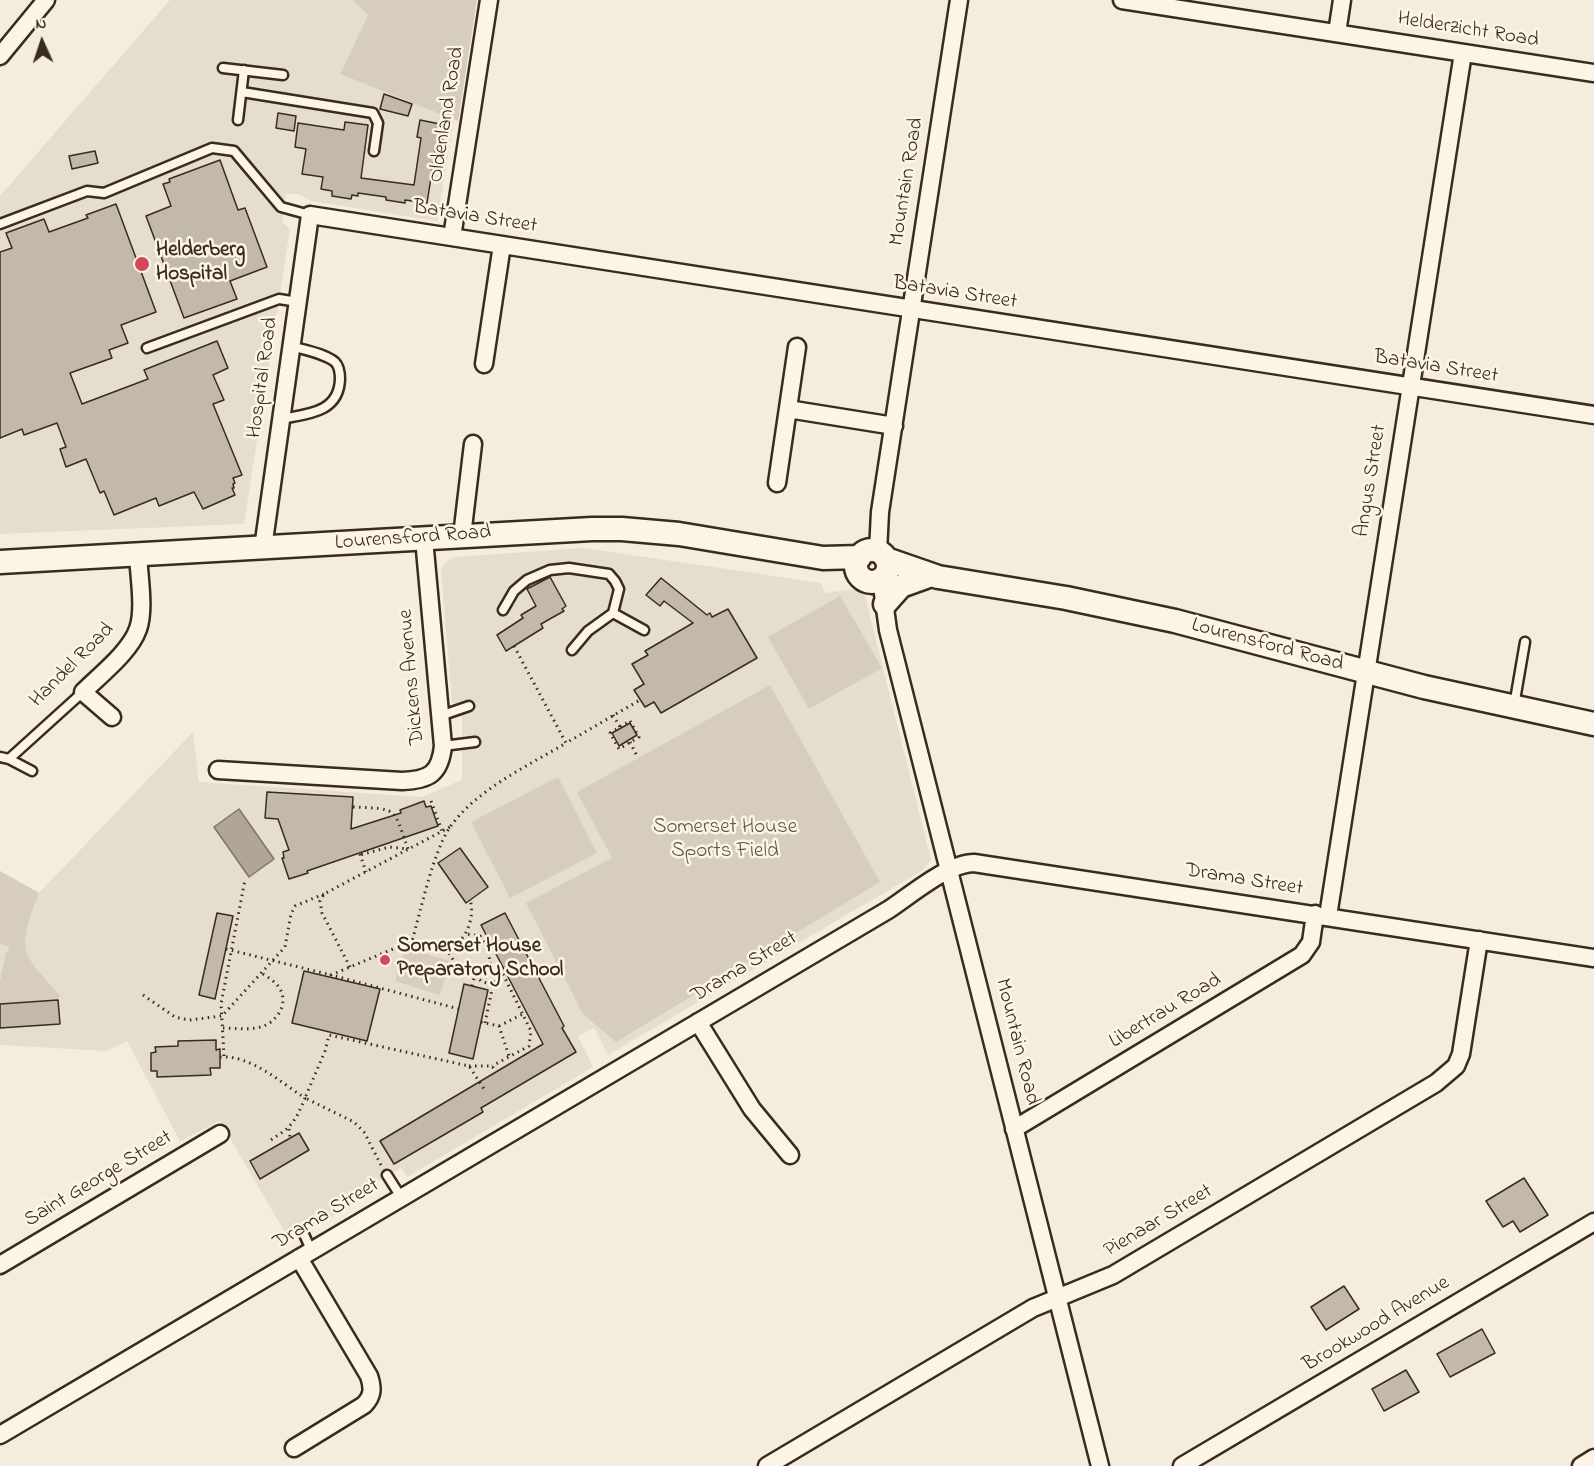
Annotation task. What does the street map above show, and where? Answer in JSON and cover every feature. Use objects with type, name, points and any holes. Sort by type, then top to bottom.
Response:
[{"type":"street","points":[[0,56],[46,0]]},
{"type":"street","name":"Oldenland Road","points":[[452,237],[489,0]]},
{"type":"street","name":"Mountain Road","points":[[959,0],[873,566],[1100,1466]]},
{"type":"street","name":"Helderzicht Road","points":[[1122,0],[1594,73]]},
{"type":"street","points":[[1337,33],[1342,0]]},
{"type":"street","name":"Angus Street","points":[[1322,915],[1366,673],[1463,53]]},
{"type":"street","name":"Batavia Street","points":[[310,215],[1594,415]]},
{"type":"street","name":"Hospital Road","points":[[262,548],[310,215]]},
{"type":"street","points":[[484,364],[502,245]]},
{"type":"street","points":[[777,483],[797,347]]},
{"type":"street","points":[[788,409],[894,426]]},
{"type":"street","points":[[462,536],[473,444]]},
{"type":"street","name":"Lourensford Road","points":[[0,562],[582,529],[631,529],[679,534],[1066,598],[1175,621],[1366,673],[1594,724]]},
{"type":"street","name":"Dickens Avenue","points":[[218,770],[391,781],[416,780],[428,777],[435,771],[441,760],[443,746],[424,539]]},
{"type":"street","name":"Handel Road","points":[[83,692],[129,646],[139,627],[138,555]]},
{"type":"street","name":"Mountain Road","points":[[873,566],[885,604],[888,630]]},
{"type":"street","points":[[885,604],[902,586],[932,577]]},
{"type":"street","points":[[83,692],[112,717]]},
{"type":"street","name":"Drama Street","points":[[0,1435],[888,910],[948,869],[960,864],[974,863],[1594,958]]},
{"type":"street","name":"Libertrau Road","points":[[1014,1129],[1302,955],[1311,942],[1322,915]]},
{"type":"street","name":"Pienaar Street","points":[[767,1466],[1033,1308],[1113,1275],[1436,1083],[1456,1066],[1461,1054],[1479,940]]},
{"type":"street","points":[[698,1022],[752,1109],[790,1155]]},
{"type":"street","name":"Saint George Street","points":[[0,1265],[220,1134]]},
{"type":"street","name":"Brookwood Avenue","points":[[1182,1466],[1594,1222]]},
{"type":"street","points":[[294,1448],[364,1405],[372,1393],[369,1376],[305,1254]]},
{"type":"street","points":[[1581,1466],[1594,1458]]},
{"type":"lane","points":[[223,68],[283,75]]},
{"type":"lane","points":[[238,120],[244,70]]},
{"type":"lane","points":[[242,92],[374,113],[378,123],[374,151]]},
{"type":"lane","points":[[0,224],[87,191],[104,193],[212,148],[234,151],[281,207],[310,215]]},
{"type":"lane","points":[[147,348],[279,299],[298,302]]},
{"type":"lane","points":[[281,419],[327,407],[335,397],[340,380],[336,363],[321,355],[291,345]]},
{"type":"lane","points":[[503,610],[514,591],[527,580],[550,570],[569,568],[609,574],[619,589],[613,613],[588,631],[572,650]]},
{"type":"lane","points":[[613,613],[644,630]]},
{"type":"lane","points":[[1514,706],[1525,642]]},
{"type":"lane","name":"Handel Road","points":[[5,758],[83,692]]},
{"type":"lane","points":[[440,716],[469,706]]},
{"type":"lane","points":[[443,746],[475,742]]},
{"type":"lane","points":[[5,758],[32,771]]},
{"type":"lane","points":[[385,1172],[401,1197]]},
{"type":"lane","points":[[303,1232],[305,1254]]},
{"type":"path","points":[[514,646],[566,743]]},
{"type":"path","points":[[412,941],[438,854],[450,827],[478,796],[640,700]]},
{"type":"path","points":[[613,715],[620,727]]},
{"type":"path","points":[[630,721],[639,737],[619,749],[610,733],[620,727],[630,721]]},
{"type":"path","points":[[630,742],[638,758]]},
{"type":"path","points":[[431,801],[442,831]]},
{"type":"path","points":[[353,807],[385,808],[396,814],[408,849]]},
{"type":"path","points":[[143,995],[175,1017],[189,1020],[222,1016],[275,961],[285,947],[291,914],[295,906],[324,894],[450,827]]},
{"type":"path","points":[[366,872],[360,854],[389,847],[408,849]]},
{"type":"path","points":[[245,880],[221,1004],[222,1057],[230,1056],[253,1064],[305,1098],[354,1122],[364,1132],[385,1172]]},
{"type":"path","points":[[324,894],[320,901],[322,913],[350,967]]},
{"type":"path","points":[[331,975],[412,941],[446,948],[454,944],[466,934],[471,921],[470,900]]},
{"type":"path","points":[[466,934],[480,936],[488,948],[490,963],[475,975],[472,986]]},
{"type":"path","points":[[446,948],[462,973],[475,975],[482,982],[493,984]]},
{"type":"path","points":[[226,949],[459,1009]]},
{"type":"path","points":[[269,1141],[289,1129],[298,1115],[325,1052],[329,1035],[469,1066],[492,1066],[529,1046],[531,1031],[500,968],[490,963]]},
{"type":"path","points":[[500,968],[495,975],[483,1023],[499,1026],[523,1014]]},
{"type":"path","points":[[223,1028],[252,1029],[265,1026],[277,1016],[283,1004],[282,993],[277,984],[263,974]]},
{"type":"path","points":[[499,1026],[509,1056]]},
{"type":"path","points":[[469,1066],[484,1089]]},
{"type":"path","points":[[492,1066],[496,1072]]},
{"type":"path","points":[[289,1129],[290,1138]]},
{"type":"shaded area","name":"Helderberg Hospital","points":[[170,0],[352,0],[368,15],[340,74],[454,119],[437,221],[311,201],[298,194],[286,194],[282,222],[290,229],[244,524],[0,534],[0,196]]},
{"type":"shaded area","name":"Somerset House Preparatory School","points":[[584,548],[821,583],[825,593],[863,588],[931,860],[923,870],[608,1055],[594,1028],[578,1036],[593,1067],[407,1177],[401,1168],[377,1182],[380,1189],[290,1241],[220,1121],[180,1141],[127,1041],[107,1051],[0,1045],[0,871],[39,893],[193,732],[199,782],[421,797],[462,780],[462,705],[452,703],[441,569],[447,561],[455,557]]},
{"type":"shaded area","points":[[239,809],[274,859],[249,877],[214,827]]},
{"type":"green space","points":[[352,0],[477,0],[458,121],[340,74],[368,15]]},
{"type":"green space","points":[[840,596],[882,668],[809,709],[768,637]]},
{"type":"green space","name":"Somerset House Sports Field","points":[[770,685],[880,882],[616,1042],[583,1014],[526,903],[612,858],[577,792]]},
{"type":"green space","points":[[558,777],[597,853],[510,898],[471,822]]},
{"type":"green space","points":[[0,871],[39,893],[26,934],[26,951],[36,968],[60,996],[58,1000],[0,1004],[0,982],[9,946],[0,944]]},
{"type":"green space","points":[[405,948],[450,961],[440,995],[395,981]]},
{"type":"building","points":[[384,94],[412,104],[408,116],[380,109]]},
{"type":"building","points":[[278,113],[296,116],[294,131],[276,128]]},
{"type":"building","points":[[420,120],[445,125],[441,147],[436,146],[427,203],[405,200],[405,203],[386,200],[386,197],[358,193],[358,196],[352,195],[351,199],[332,196],[332,191],[321,189],[323,177],[302,174],[306,149],[295,147],[298,123],[344,130],[345,122],[368,125],[361,178],[414,185],[421,138],[417,137]]},
{"type":"building","points":[[95,151],[98,163],[72,169],[69,156]]},
{"type":"building","points":[[220,160],[238,210],[245,208],[267,267],[230,281],[237,299],[184,318],[146,216],[171,206],[163,184],[170,182],[169,179]]},
{"type":"building","points":[[116,204],[156,312],[121,325],[128,343],[109,350],[112,358],[70,373],[82,404],[148,379],[144,370],[217,341],[228,368],[213,375],[224,400],[213,404],[242,475],[233,478],[235,483],[232,488],[235,495],[203,509],[194,492],[159,506],[156,498],[114,515],[104,491],[100,493],[86,459],[66,467],[60,449],[66,447],[57,423],[24,435],[22,429],[0,438],[0,252],[12,248],[6,233],[44,219],[49,232],[88,218],[86,215]]},
{"type":"building","points":[[550,577],[566,606],[562,609],[564,611],[541,624],[543,628],[506,651],[497,635],[523,618],[521,615],[536,606],[527,589]]},
{"type":"building","points":[[661,578],[707,615],[710,613],[712,617],[728,609],[757,658],[661,713],[654,702],[645,707],[634,690],[644,684],[632,664],[648,655],[645,651],[693,623],[664,601],[660,606],[646,595]]},
{"type":"building","points":[[630,723],[637,735],[619,746],[612,733]]},
{"type":"building","points":[[267,792],[353,797],[351,829],[401,813],[400,810],[424,801],[426,807],[431,806],[438,826],[289,879],[282,858],[284,858],[283,852],[289,850],[278,819],[265,818]]},
{"type":"building","points":[[460,848],[488,887],[466,903],[438,863]]},
{"type":"building","points":[[217,913],[233,916],[215,999],[199,995]]},
{"type":"building","points":[[505,913],[576,1052],[481,1108],[483,1112],[394,1164],[380,1141],[543,1044],[481,925]]},
{"type":"building","points":[[304,971],[380,989],[367,1041],[292,1023]]},
{"type":"building","points":[[464,984],[488,990],[473,1059],[449,1053]]},
{"type":"building","points":[[58,1000],[60,1024],[0,1028],[0,1004]]},
{"type":"building","points":[[216,1040],[216,1050],[220,1049],[220,1068],[210,1068],[211,1075],[157,1077],[157,1071],[151,1071],[151,1053],[156,1052],[155,1047],[178,1046],[178,1041]]},
{"type":"building","points":[[299,1133],[309,1150],[260,1179],[250,1161]]},
{"type":"building","points":[[1524,1178],[1548,1215],[1520,1232],[1513,1221],[1503,1227],[1486,1201]]},
{"type":"building","points":[[1344,1286],[1359,1309],[1326,1330],[1311,1307]]},
{"type":"building","points":[[1482,1329],[1495,1353],[1450,1377],[1437,1354]]},
{"type":"building","points":[[1406,1370],[1419,1392],[1384,1411],[1372,1389]]},
{"type":"place","name":"Helderberg Hospital","points":[[142,264]]},
{"type":"place","name":"Somerset House Preparatory School","points":[[385,960]]}]
